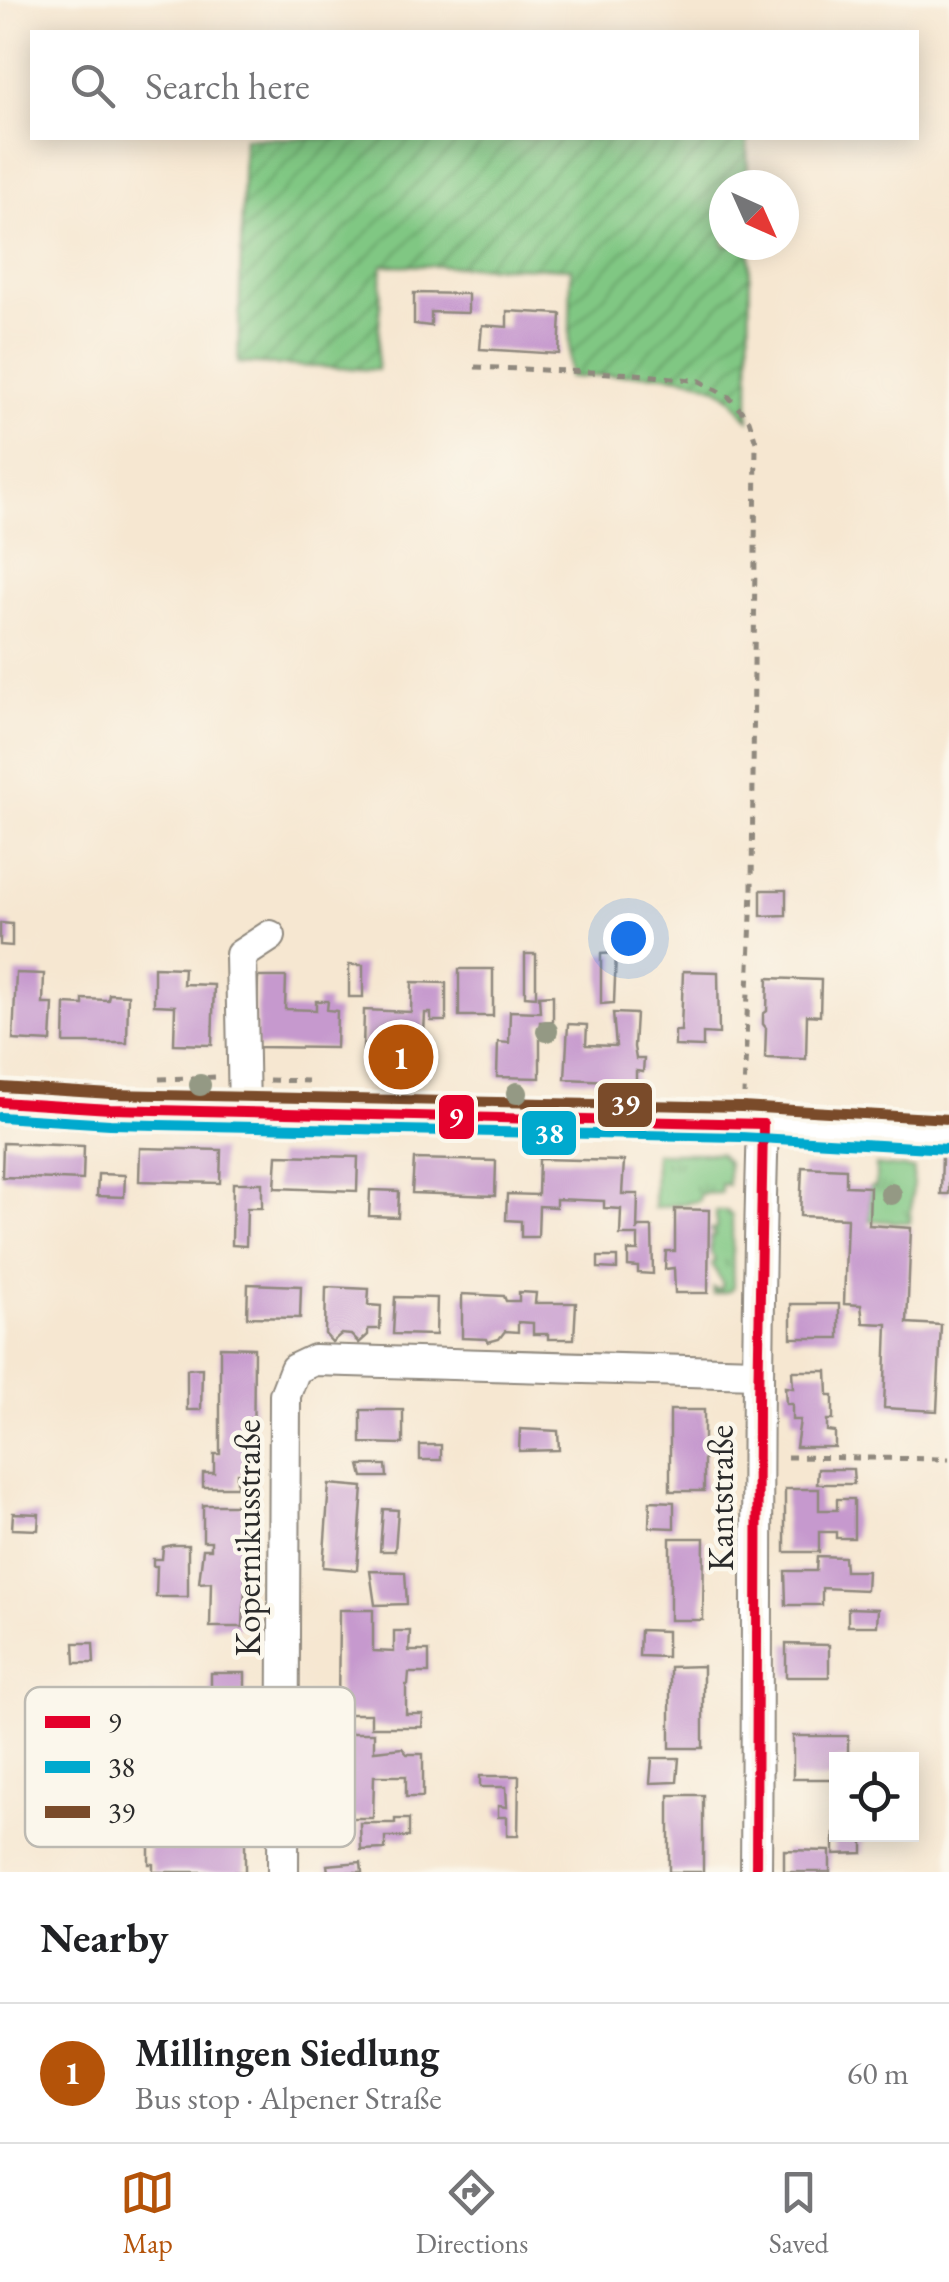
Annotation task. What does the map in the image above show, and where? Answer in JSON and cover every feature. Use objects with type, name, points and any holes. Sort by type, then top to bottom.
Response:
[{"type":"street","points":[[244,1112],[241,955],[270,936]]},
{"type":"street","points":[[0,1102],[244,1112],[753,1123],[949,1134]]},
{"type":"street","name":"Kantstraße","points":[[753,1123],[758,1457],[756,1872]]},
{"type":"street","name":"Kopernikusstraße","points":[[283,1687],[284,1396],[295,1369],[314,1360],[756,1373]]},
{"type":"street","name":"Kopernikusstraße","points":[[283,1847],[283,1872]]},
{"type":"path","points":[[475,367],[636,374],[700,381],[729,396],[749,420],[756,442],[753,1123]]},
{"type":"path","points":[[758,1457],[949,1459]]},
{"type":"green space","points":[[244,140],[747,140],[748,170],[709,170],[709,260],[750,260],[749,420],[729,396],[694,380],[652,374],[569,378],[571,268],[382,265],[377,370],[238,363]]},
{"type":"green space","points":[[655,1153],[719,1153],[728,1163],[728,1185],[721,1184],[721,1193],[700,1194],[699,1201],[654,1208]]},
{"type":"green space","points":[[876,1165],[914,1169],[910,1223],[869,1220],[870,1187],[876,1186]]},
{"type":"green space","points":[[716,1211],[727,1211],[732,1216],[733,1287],[714,1294],[713,1288],[720,1290],[723,1285],[712,1264],[715,1261],[711,1237],[715,1235],[711,1230],[716,1229]]},
{"type":"building","points":[[414,293],[468,294],[468,313],[431,312],[431,326],[414,324]]},
{"type":"building","points":[[507,311],[561,314],[559,354],[480,349],[482,325],[507,327]]},
{"type":"building","points":[[761,890],[786,890],[786,915],[761,916]]},
{"type":"building","points":[[0,923],[12,924],[12,946],[0,945]]},
{"type":"building","points":[[616,953],[614,1003],[601,1004],[601,954]]},
{"type":"building","points":[[525,954],[536,954],[536,997],[525,996]]},
{"type":"building","points":[[349,965],[363,965],[363,997],[349,997]]},
{"type":"building","points":[[154,967],[184,968],[183,984],[214,985],[212,1045],[174,1044],[175,1006],[154,1005]]},
{"type":"building","points":[[459,969],[493,969],[493,1016],[459,1016]]},
{"type":"building","points":[[683,971],[718,972],[719,1034],[703,1033],[703,1047],[675,1046],[675,1031],[681,1031]]},
{"type":"building","points":[[16,973],[44,974],[43,1004],[53,1004],[51,1042],[13,1040]]},
{"type":"building","points":[[258,977],[286,977],[285,1009],[316,1010],[316,1001],[328,1001],[327,1010],[337,1011],[336,1048],[256,1047]]},
{"type":"building","points":[[768,978],[821,980],[820,1016],[807,1015],[806,1059],[765,1058],[763,1014],[767,1011]]},
{"type":"building","points":[[412,982],[446,983],[446,1021],[431,1021],[431,1013],[425,1013],[423,1053],[363,1051],[364,1010],[411,1012]]},
{"type":"building","points":[[109,994],[128,995],[127,1043],[64,1043],[65,1004],[83,1005],[83,999],[108,1000]]},
{"type":"building","points":[[553,995],[553,1021],[540,1022],[540,1078],[497,1077],[498,1042],[509,1043],[510,1011],[540,1012],[539,996]]},
{"type":"building","points":[[613,1013],[636,1014],[636,1059],[644,1059],[643,1072],[636,1071],[636,1082],[565,1079],[568,1024],[587,1025],[586,1045],[616,1046]]},
{"type":"building","points":[[3,1143],[84,1146],[83,1180],[2,1177]]},
{"type":"building","points":[[140,1148],[221,1150],[220,1183],[139,1181]]},
{"type":"building","points":[[942,1154],[949,1154],[949,1194],[941,1194]]},
{"type":"building","points":[[277,1155],[358,1157],[357,1191],[275,1188]]},
{"type":"building","points":[[414,1159],[496,1161],[495,1196],[412,1193]]},
{"type":"building","points":[[539,1159],[624,1161],[622,1194],[638,1194],[637,1231],[639,1227],[652,1227],[653,1274],[638,1273],[638,1267],[628,1266],[628,1251],[638,1251],[638,1235],[620,1235],[621,1209],[604,1208],[604,1201],[556,1199],[556,1207],[539,1206],[538,1237],[521,1237],[521,1221],[506,1220],[507,1194],[538,1195]]},
{"type":"building","points":[[802,1167],[846,1169],[846,1186],[870,1187],[869,1225],[911,1228],[907,1323],[941,1325],[937,1411],[884,1408],[887,1324],[863,1323],[861,1305],[844,1304],[847,1218],[800,1216]]},
{"type":"building","points":[[98,1174],[125,1175],[124,1197],[97,1196]]},
{"type":"building","points":[[233,1183],[262,1183],[262,1208],[247,1208],[246,1246],[232,1245]]},
{"type":"building","points":[[370,1190],[399,1191],[398,1217],[369,1216]]},
{"type":"building","points":[[675,1209],[709,1210],[708,1293],[675,1293],[674,1268],[665,1269],[666,1251],[675,1251]]},
{"type":"building","points":[[598,1257],[617,1257],[617,1269],[598,1268]]},
{"type":"building","points":[[248,1284],[301,1286],[300,1318],[247,1317]]},
{"type":"building","points":[[326,1287],[369,1289],[368,1305],[381,1306],[380,1329],[368,1329],[368,1335],[359,1343],[351,1335],[341,1334],[332,1342],[325,1334]]},
{"type":"building","points":[[519,1292],[536,1293],[535,1303],[576,1303],[574,1339],[548,1339],[548,1334],[533,1334],[533,1323],[518,1322],[518,1332],[505,1331],[499,1339],[488,1342],[462,1338],[462,1294],[504,1296],[506,1301],[519,1301]]},
{"type":"building","points":[[395,1297],[437,1298],[436,1335],[393,1334]]},
{"type":"building","points":[[791,1304],[839,1304],[839,1338],[791,1338]]},
{"type":"building","points":[[220,1347],[254,1348],[253,1474],[237,1473],[237,1487],[203,1487],[203,1473],[214,1473],[214,1454],[220,1454]]},
{"type":"building","points":[[202,1368],[201,1410],[187,1410],[187,1369]]},
{"type":"building","points":[[792,1371],[827,1371],[828,1395],[833,1395],[833,1420],[827,1420],[827,1431],[835,1432],[835,1447],[796,1447],[800,1420],[792,1420],[792,1404],[786,1404],[785,1387],[793,1388]]},
{"type":"building","points":[[361,1410],[403,1410],[403,1444],[361,1443]]},
{"type":"building","points":[[670,1410],[704,1410],[704,1491],[670,1491]]},
{"type":"building","points":[[520,1429],[558,1431],[559,1450],[519,1451]]},
{"type":"building","points":[[420,1445],[441,1445],[441,1460],[420,1460]]},
{"type":"building","points":[[360,1465],[386,1465],[387,1477],[363,1477]]},
{"type":"building","points":[[818,1469],[853,1469],[854,1484],[817,1484]]},
{"type":"building","points":[[329,1484],[363,1487],[357,1570],[323,1567]]},
{"type":"building","points":[[785,1489],[819,1489],[819,1510],[837,1510],[837,1499],[854,1499],[854,1538],[836,1538],[836,1532],[819,1532],[819,1552],[785,1552]]},
{"type":"building","points":[[650,1501],[674,1502],[674,1528],[649,1527]]},
{"type":"building","points":[[203,1505],[243,1505],[243,1627],[210,1627],[211,1582],[199,1583],[203,1549],[211,1549],[211,1541],[203,1541]]},
{"type":"building","points":[[383,1509],[398,1510],[395,1551],[380,1551]]},
{"type":"building","points":[[13,1513],[39,1514],[38,1530],[12,1529]]},
{"type":"building","points":[[670,1538],[704,1538],[703,1620],[670,1620]]},
{"type":"building","points":[[188,1545],[188,1597],[156,1597],[157,1566],[153,1566],[153,1559],[162,1559],[163,1547]]},
{"type":"building","points":[[817,1556],[844,1557],[845,1571],[867,1571],[866,1590],[822,1588],[822,1605],[786,1605],[785,1571],[816,1571]]},
{"type":"building","points":[[370,1571],[405,1572],[407,1604],[375,1605]]},
{"type":"building","points":[[848,1608],[878,1609],[877,1626],[848,1626]]},
{"type":"building","points":[[339,1610],[373,1610],[373,1651],[394,1652],[394,1631],[410,1631],[409,1651],[429,1651],[429,1673],[409,1673],[406,1685],[406,1714],[423,1714],[422,1727],[371,1727],[371,1714],[355,1714],[355,1687],[338,1687]]},
{"type":"building","points":[[640,1630],[667,1631],[667,1657],[639,1656]]},
{"type":"building","points":[[74,1643],[93,1643],[94,1663],[75,1663]]},
{"type":"building","points":[[786,1644],[829,1645],[829,1677],[786,1677]]},
{"type":"building","points":[[703,1666],[703,1748],[670,1748],[670,1667]]},
{"type":"building","points":[[211,1673],[245,1673],[245,1687],[211,1687]]},
{"type":"building","points":[[355,1733],[374,1733],[374,1751],[402,1748],[407,1754],[423,1754],[423,1797],[406,1797],[406,1776],[374,1776],[373,1818],[355,1818]]},
{"type":"building","points":[[793,1736],[848,1736],[848,1752],[829,1752],[829,1779],[793,1779]]},
{"type":"building","points":[[652,1758],[679,1758],[677,1782],[650,1783]]},
{"type":"building","points":[[480,1776],[519,1776],[518,1836],[507,1836],[507,1817],[498,1817],[498,1806],[507,1807],[506,1787],[480,1787]]},
{"type":"building","points":[[669,1795],[703,1795],[703,1872],[669,1872]]},
{"type":"building","points":[[395,1819],[409,1819],[409,1837],[385,1837],[385,1849],[361,1850],[360,1823],[395,1823]]},
{"type":"building","points":[[834,1842],[863,1842],[863,1853],[834,1854]]},
{"type":"building","points":[[149,1847],[245,1847],[245,1872],[153,1872],[153,1864],[149,1864]]},
{"type":"building","points":[[784,1850],[830,1851],[830,1872],[784,1872]]},
{"type":"building","points":[[361,1862],[362,1872],[328,1872],[327,1865]]},
{"type":"transit line","name":"39","points":[[1,1087],[111,1094],[742,1107],[949,1119]]},
{"type":"transit line","name":"9","points":[[0,1102],[110,1109],[763,1124]]},
{"type":"transit line","name":"38","points":[[0,1117],[110,1124],[741,1137],[948,1149]]},
{"type":"transit line","name":"9","points":[[756,1872],[763,1124]]},
{"type":"place","name":"Millingen Siedlung","points":[[401,1057]]}]
